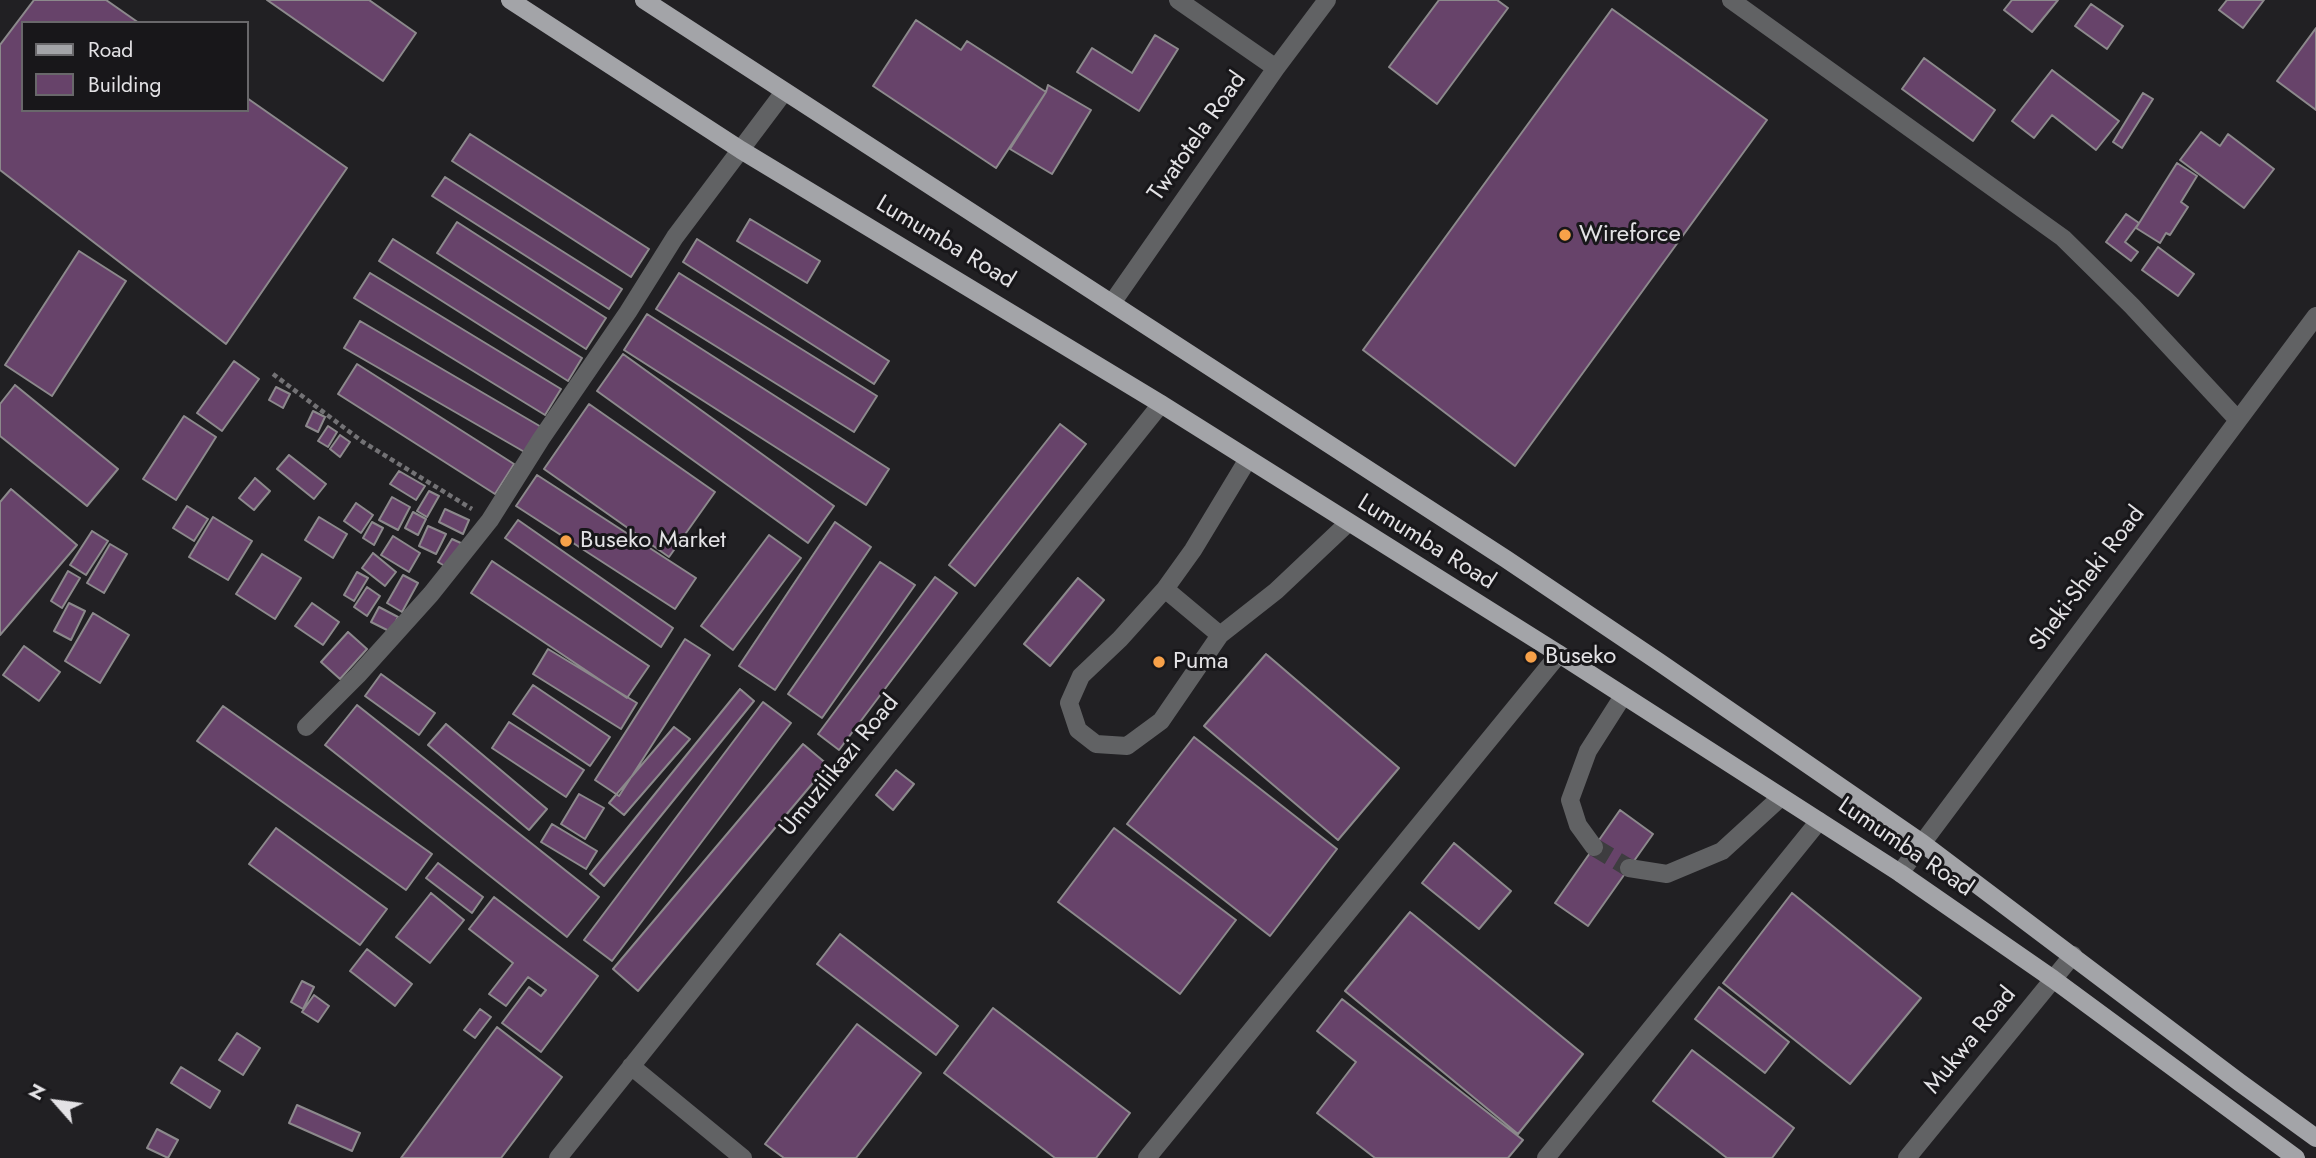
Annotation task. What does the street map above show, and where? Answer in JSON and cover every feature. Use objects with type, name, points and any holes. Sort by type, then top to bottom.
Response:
[{"type":"main road","name":"Lumumba Road","points":[[510,0],[741,150],[1161,404],[1559,654],[1900,873],[2053,979],[2296,1158]]},
{"type":"main road","name":"Lumumba Road","points":[[644,0],[1506,559],[1922,843],[2316,1138]]},
{"type":"street","points":[[1178,0],[1276,68]]},
{"type":"street","name":"Twatotela Road","points":[[1112,303],[1276,68],[1327,0]]},
{"type":"street","points":[[1731,0],[2063,238],[2132,306],[2238,420]]},
{"type":"street","points":[[306,727],[358,675],[431,594],[490,520],[675,237],[784,92]]},
{"type":"street","name":"Sheki-Sheki Road","points":[[1900,873],[2316,316]]},
{"type":"street","name":"Umuzilikazi Road","points":[[558,1158],[1161,404]]},
{"type":"street","points":[[1248,459],[1193,550],[1165,589],[1120,639],[1081,676],[1069,704],[1078,730],[1096,744],[1127,746],[1161,721],[1220,635],[1276,591],[1348,523]]},
{"type":"street","points":[[1165,589],[1220,635]]},
{"type":"street","points":[[1147,1158],[1559,654]]},
{"type":"street","points":[[1594,847],[1578,825],[1570,800],[1588,751],[1623,696]]},
{"type":"street","points":[[1629,868],[1667,874],[1722,851],[1780,798]]},
{"type":"street","points":[[1546,1158],[1819,821]]},
{"type":"street","name":"Mukwa Road","points":[[1910,1157],[2073,955]]},
{"type":"street","points":[[631,1066],[743,1158]]},
{"type":"path","points":[[273,374],[363,442],[490,520]]},
{"type":"building","points":[[34,0],[106,0],[136,21],[21,21],[21,112],[248,112],[248,99],[347,168],[226,344],[0,170],[0,45]]},
{"type":"building","points":[[267,0],[369,0],[416,33],[383,81]]},
{"type":"building","points":[[1439,0],[1497,0],[1508,8],[1437,104],[1389,67]]},
{"type":"building","points":[[2012,0],[2058,0],[2032,32],[2004,10]]},
{"type":"building","points":[[2227,0],[2264,0],[2243,28],[2219,10]]},
{"type":"building","points":[[2091,4],[2123,26],[2107,49],[2075,26]]},
{"type":"building","name":"Wireforce","points":[[1612,9],[1767,120],[1515,466],[1363,350]]},
{"type":"building","points":[[916,20],[961,50],[967,41],[1046,92],[996,168],[873,86]]},
{"type":"building","points":[[2316,28],[2316,110],[2277,81]]},
{"type":"building","points":[[1155,35],[1178,49],[1139,111],[1077,72],[1092,48],[1132,73]]},
{"type":"building","points":[[1924,58],[1995,110],[1973,141],[1902,89]]},
{"type":"building","points":[[2052,70],[2119,121],[2096,150],[2052,115],[2034,138],[2012,121]]},
{"type":"building","points":[[1048,85],[1091,110],[1052,174],[1010,149]]},
{"type":"building","points":[[2143,93],[2153,99],[2122,148],[2113,142]]},
{"type":"building","points":[[2201,132],[2220,146],[2228,134],[2274,169],[2244,208],[2180,160]]},
{"type":"building","points":[[470,134],[649,249],[631,277],[452,161]]},
{"type":"building","points":[[2177,163],[2197,176],[2181,202],[2188,207],[2170,235],[2166,233],[2160,243],[2136,228]]},
{"type":"building","points":[[445,177],[622,289],[609,309],[432,196]]},
{"type":"building","points":[[2126,214],[2139,223],[2125,242],[2138,252],[2131,261],[2106,242]]},
{"type":"building","points":[[750,219],[820,261],[807,283],[737,241]]},
{"type":"building","points":[[457,222],[606,318],[586,349],[437,253]]},
{"type":"building","points":[[393,239],[582,358],[568,381],[379,261]]},
{"type":"building","points":[[697,239],[889,361],[874,384],[683,262]]},
{"type":"building","points":[[2158,247],[2194,274],[2178,296],[2142,270]]},
{"type":"building","points":[[79,251],[126,281],[52,396],[5,365]]},
{"type":"building","points":[[370,273],[561,389],[545,415],[354,298]]},
{"type":"building","points":[[679,273],[877,396],[854,432],[656,309]]},
{"type":"building","points":[[647,314],[889,469],[866,505],[624,350]]},
{"type":"building","points":[[360,321],[543,428],[528,454],[344,348]]},
{"type":"building","points":[[623,354],[834,506],[808,543],[597,391]]},
{"type":"building","points":[[234,361],[259,379],[222,431],[197,413]]},
{"type":"building","points":[[357,364],[514,464],[495,494],[338,394]]},
{"type":"building","points":[[15,385],[118,469],[87,506],[0,436],[0,404]]},
{"type":"building","points":[[276,387],[290,394],[283,408],[269,400]]},
{"type":"building","points":[[589,404],[715,492],[669,557],[544,469]]},
{"type":"building","points":[[313,411],[325,417],[318,432],[306,426]]},
{"type":"building","points":[[184,416],[216,437],[176,500],[143,479]]},
{"type":"building","points":[[1060,424],[1086,444],[975,586],[949,565]]},
{"type":"building","points":[[328,426],[337,432],[328,447],[318,441]]},
{"type":"building","points":[[340,435],[350,442],[340,457],[330,449]]},
{"type":"building","points":[[289,455],[326,484],[314,499],[277,469]]},
{"type":"building","points":[[399,471],[425,486],[416,500],[390,484]]},
{"type":"building","points":[[537,475],[696,578],[675,609],[516,506]]},
{"type":"building","points":[[255,478],[270,491],[254,510],[239,498]]},
{"type":"building","points":[[11,489],[77,545],[0,635],[0,502]]},
{"type":"building","points":[[429,491],[439,496],[427,517],[417,511]]},
{"type":"building","points":[[392,497],[410,507],[398,530],[379,520]]},
{"type":"building","points":[[356,503],[373,515],[361,533],[344,521]]},
{"type":"building","points":[[187,506],[208,519],[194,541],[173,528]]},
{"type":"building","points":[[445,509],[469,520],[463,534],[439,522]]},
{"type":"building","points":[[413,512],[426,519],[418,535],[405,528]]},
{"type":"building","points":[[213,517],[252,541],[228,580],[189,557]]},
{"type":"building","points":[[319,517],[347,534],[333,558],[305,540]]},
{"type":"building","points":[[518,520],[673,628],[661,647],[505,538]]},
{"type":"building","points":[[372,522],[383,528],[374,545],[363,538]]},
{"type":"building","points":[[835,522],[871,547],[775,690],[739,666]]},
{"type":"building","points":[[428,526],[446,534],[436,554],[419,546]]},
{"type":"building","points":[[92,531],[108,541],[86,575],[70,565]]},
{"type":"building","points":[[769,535],[801,558],[733,650],[701,626]]},
{"type":"building","points":[[393,536],[420,553],[409,572],[381,555]]},
{"type":"building","points":[[452,539],[463,544],[448,568],[438,562]]},
{"type":"building","points":[[110,544],[127,554],[104,593],[87,583]]},
{"type":"building","points":[[373,553],[396,572],[385,586],[362,568]]},
{"type":"building","points":[[262,554],[301,578],[275,619],[236,594]]},
{"type":"building","points":[[492,561],[649,666],[627,698],[471,593]]},
{"type":"building","points":[[880,562],[915,585],[822,718],[788,694]]},
{"type":"building","points":[[68,571],[80,578],[62,608],[51,601]]},
{"type":"building","points":[[357,572],[368,578],[354,601],[344,595]]},
{"type":"building","points":[[403,575],[418,583],[402,612],[387,603]]},
{"type":"building","points":[[935,577],[957,593],[839,750],[818,734]]},
{"type":"building","points":[[1078,578],[1104,600],[1050,666],[1024,644]]},
{"type":"building","points":[[367,587],[380,596],[367,616],[354,607]]},
{"type":"building","points":[[69,603],[85,611],[71,640],[54,631]]},
{"type":"building","points":[[312,603],[339,622],[323,645],[295,626]]},
{"type":"building","points":[[379,607],[398,617],[391,632],[371,622]]},
{"type":"building","points":[[93,613],[129,635],[100,683],[65,661]]},
{"type":"building","points":[[348,632],[367,649],[340,679],[321,662]]},
{"type":"building","points":[[685,639],[710,655],[619,796],[595,780]]},
{"type":"building","points":[[24,646],[60,672],[39,701],[3,675]]},
{"type":"building","points":[[548,649],[637,703],[621,729],[533,674]]},
{"type":"building","points":[[1266,654],[1399,768],[1338,840],[1204,726]]},
{"type":"building","points":[[381,674],[435,713],[419,735],[365,696]]},
{"type":"building","points":[[533,685],[610,737],[590,766],[513,714]]},
{"type":"building","points":[[740,689],[754,701],[604,886],[590,874]]},
{"type":"building","points":[[763,702],[791,723],[612,961],[584,940]]},
{"type":"building","points":[[357,705],[599,897],[567,937],[325,745]]},
{"type":"building","points":[[223,706],[432,854],[406,890],[197,741]]},
{"type":"building","points":[[509,722],[584,770],[566,797],[492,748]]},
{"type":"building","points":[[446,724],[547,809],[529,830],[428,745]]},
{"type":"building","points":[[674,727],[690,739],[624,815],[609,803]]},
{"type":"building","points":[[1194,737],[1337,849],[1270,936],[1127,824]]},
{"type":"building","points":[[803,744],[828,765],[638,991],[613,969]]},
{"type":"building","points":[[896,770],[914,784],[893,810],[876,795]]},
{"type":"building","points":[[579,794],[604,808],[585,839],[561,824]]},
{"type":"building","points":[[1620,810],[1653,834],[1588,926],[1555,903]]},
{"type":"building","points":[[552,824],[597,851],[586,869],[541,842]]},
{"type":"building","points":[[276,828],[387,909],[360,945],[249,864]]},
{"type":"building","points":[[1114,828],[1236,920],[1180,994],[1058,902]]},
{"type":"building","points":[[1454,843],[1511,891],[1479,929],[1422,883]]},
{"type":"building","points":[[438,863],[483,897],[472,913],[426,878]]},
{"type":"building","points":[[431,893],[464,920],[430,963],[396,937]]},
{"type":"building","points":[[1792,893],[1921,998],[1850,1084],[1723,983]]},
{"type":"building","points":[[494,897],[598,976],[541,1052],[502,1023],[529,987],[541,996],[546,990],[528,977],[506,1006],[489,994],[513,963],[469,929]]},
{"type":"building","points":[[1410,912],[1583,1054],[1518,1134],[1345,991]]},
{"type":"building","points":[[840,934],[958,1026],[936,1055],[817,964]]},
{"type":"building","points":[[367,949],[412,984],[395,1006],[350,971]]},
{"type":"building","points":[[302,981],[314,987],[303,1009],[291,1002]]},
{"type":"building","points":[[1719,987],[1789,1042],[1765,1073],[1695,1019]]},
{"type":"building","points":[[314,995],[329,1006],[318,1022],[302,1012]]},
{"type":"building","points":[[1342,999],[1523,1140],[1508,1158],[1375,1158],[1317,1113],[1356,1062],[1317,1031]]},
{"type":"building","points":[[993,1008],[1130,1113],[1096,1158],[1055,1158],[944,1073]]},
{"type":"building","points":[[480,1009],[491,1017],[475,1038],[464,1030]]},
{"type":"building","points":[[857,1024],[921,1073],[856,1158],[784,1158],[765,1144]]},
{"type":"building","points":[[497,1027],[562,1077],[501,1158],[401,1158]]},
{"type":"building","points":[[237,1033],[260,1048],[243,1075],[219,1060]]},
{"type":"building","points":[[1692,1050],[1794,1128],[1772,1158],[1727,1158],[1653,1101]]},
{"type":"building","points":[[181,1067],[220,1091],[210,1108],[171,1083]]},
{"type":"building","points":[[297,1105],[360,1133],[352,1151],[289,1123]]},
{"type":"building","points":[[157,1129],[178,1140],[168,1158],[147,1148]]},
{"type":"tunnel","points":[[1594,847],[1629,868]]},
{"type":"place","name":"Wireforce","points":[[1565,235]]},
{"type":"place","name":"Buseko Market","points":[[566,541]]},
{"type":"place","name":"Buseko","points":[[1531,657]]},
{"type":"place","name":"Puma","points":[[1159,662]]}]
